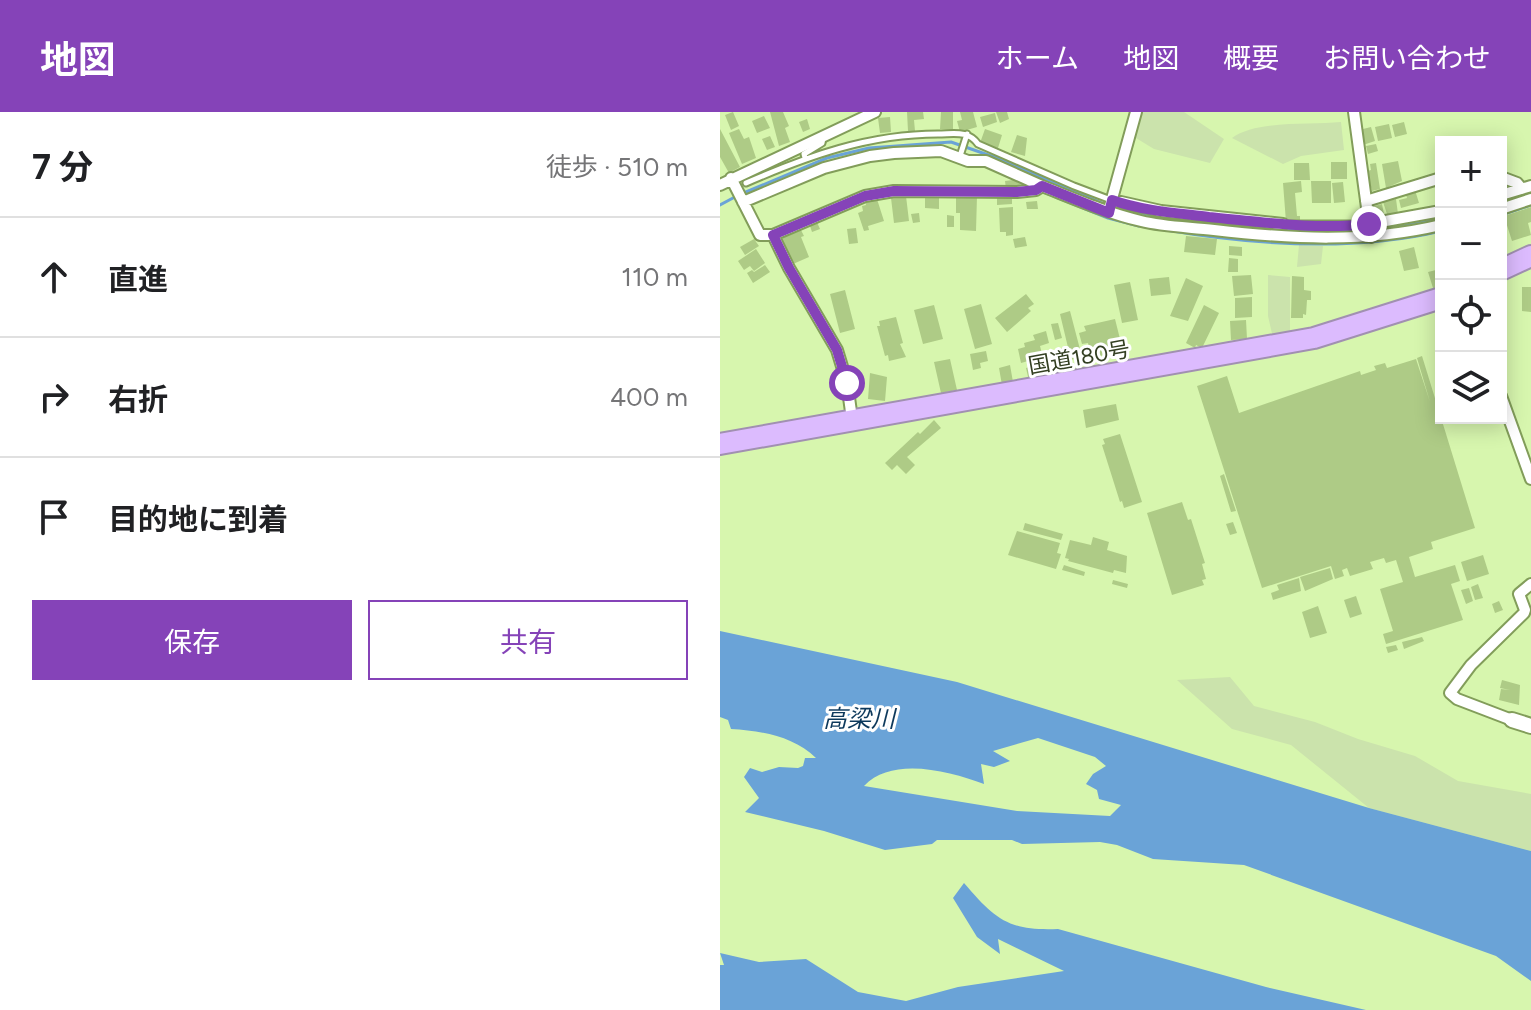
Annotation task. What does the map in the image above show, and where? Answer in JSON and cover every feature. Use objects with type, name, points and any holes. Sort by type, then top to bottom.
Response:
[{"type":"highway","points":[[1507,267],[1531,256]]},
{"type":"highway","name":"国道180号","points":[[720,444],[1314,338],[1435,300]]},
{"type":"street","points":[[720,185],[875,112]]},
{"type":"street","points":[[1110,206],[1136,112]]},
{"type":"street","points":[[1354,112],[1370,230]]},
{"type":"street","points":[[743,202],[824,168],[870,156],[941,151],[986,161],[1039,188],[1110,206],[1283,224]]},
{"type":"street","points":[[731,178],[760,235],[773,235],[865,196],[894,191],[1039,188]]},
{"type":"street","points":[[1507,179],[1526,188]]},
{"type":"street","points":[[1366,201],[1435,180]]},
{"type":"street","points":[[1504,208],[1531,199]]},
{"type":"street","points":[[1110,206],[1144,222],[1302,239],[1435,225]]},
{"type":"street","points":[[1370,230],[1435,213]]},
{"type":"street","points":[[773,235],[837,350],[847,383],[852,419]]},
{"type":"street","points":[[1507,413],[1531,479]]},
{"type":"street","points":[[1531,584],[1519,594],[1524,613],[1471,665],[1450,693],[1463,702],[1531,726]]},
{"type":"lane","points":[[805,158],[804,154],[822,143],[822,136]]},
{"type":"lane","points":[[746,183],[805,158],[850,145],[892,137],[966,138],[1074,186],[1110,206]]},
{"type":"lane","points":[[961,156],[966,138]]},
{"type":"lane","points":[[1283,224],[1351,226],[1370,230]]},
{"type":"green space","points":[[1139,112],[1184,112],[1224,139],[1210,163],[1154,149],[1131,135]]},
{"type":"green space","points":[[1341,122],[1344,150],[1301,156],[1283,164],[1232,138],[1255,128]]},
{"type":"green space","points":[[1299,245],[1323,246],[1321,264],[1297,267]]},
{"type":"green space","points":[[1268,275],[1290,277],[1290,334],[1273,338],[1268,316]]},
{"type":"green space","points":[[1230,677],[1254,706],[1315,722],[1415,756],[1458,781],[1531,794],[1531,851],[1369,808],[1291,745],[1232,729],[1177,680]]},
{"type":"water","name":"高梁川","points":[[720,631],[957,682],[1369,808],[1531,851],[1531,981],[1496,956],[1244,865],[1153,859],[1100,842],[1022,844],[1012,840],[937,840],[932,844],[885,850],[745,812],[759,798],[744,777],[750,768],[762,772],[779,767],[798,768],[803,766],[805,758],[816,758],[797,744],[776,736],[731,729],[728,720],[720,717]],"holes":[[[1038,738],[1095,757],[1106,766],[1093,774],[1086,784],[1097,790],[1099,799],[1121,805],[1110,816],[1017,811],[864,786],[890,771],[905,769],[938,771],[984,784],[981,764],[994,767],[1010,761],[993,751]]]},
{"type":"water","points":[[964,883],[994,914],[1014,925],[1058,929],[1266,987],[1366,1010],[720,1010],[720,965],[724,965],[720,953],[759,962],[806,959],[858,992],[906,1001],[958,987],[1064,971],[998,939],[1000,954],[977,937],[953,898]]},
{"type":"building","points":[[733,112],[739,126],[731,130],[725,115]]},
{"type":"building","points":[[770,112],[783,112],[789,126],[785,128],[790,142],[779,146]]},
{"type":"building","points":[[907,112],[923,112],[924,119],[914,120],[915,131],[908,131]]},
{"type":"building","points":[[941,112],[953,112],[953,130],[940,129]]},
{"type":"building","points":[[960,112],[973,112],[977,127],[960,132],[957,121],[962,120]]},
{"type":"building","points":[[996,112],[1007,112],[1009,119],[1000,123]]},
{"type":"building","points":[[995,113],[997,122],[983,127],[980,117]]},
{"type":"building","points":[[764,116],[770,128],[757,133],[752,121]]},
{"type":"building","points":[[890,117],[891,132],[880,133],[878,118]]},
{"type":"building","points":[[807,119],[810,129],[803,132],[799,122]]},
{"type":"building","points":[[1404,122],[1407,134],[1395,137],[1392,125]]},
{"type":"building","points":[[1389,124],[1392,138],[1378,141],[1375,127]]},
{"type":"building","points":[[1371,127],[1375,141],[1363,145],[1359,130]]},
{"type":"building","points":[[720,129],[740,167],[729,173],[720,157]]},
{"type":"building","points":[[739,129],[744,139],[749,137],[756,158],[742,164],[729,133]]},
{"type":"building","points":[[985,129],[1002,135],[998,148],[980,143]]},
{"type":"building","points":[[1017,135],[1027,138],[1025,156],[1011,152]]},
{"type":"building","points":[[770,136],[775,147],[767,150],[762,139]]},
{"type":"building","points":[[1376,144],[1378,151],[1368,154],[1366,146]]},
{"type":"building","points":[[1398,161],[1402,181],[1386,188],[1382,164]]},
{"type":"building","points":[[1331,162],[1347,162],[1347,179],[1331,179]]},
{"type":"building","points":[[1294,163],[1309,163],[1310,180],[1294,180]]},
{"type":"building","points":[[1376,163],[1380,189],[1372,191],[1367,171],[1371,170],[1370,164]]},
{"type":"building","points":[[1005,181],[1022,184],[1022,188],[1006,189]]},
{"type":"building","points":[[1301,181],[1302,192],[1295,193],[1300,223],[1286,222],[1283,183]]},
{"type":"building","points":[[1311,181],[1331,181],[1331,203],[1312,203]]},
{"type":"building","points":[[1343,182],[1345,202],[1334,203],[1332,183]]},
{"type":"building","points":[[1415,190],[1419,203],[1401,208],[1399,200],[1407,198],[1405,192]]},
{"type":"building","points":[[925,195],[939,196],[939,209],[925,208]]},
{"type":"building","points":[[956,195],[977,196],[976,231],[960,230]]},
{"type":"building","points":[[1012,195],[1012,204],[997,205],[997,196]]},
{"type":"building","points":[[876,196],[884,221],[868,226],[869,230],[864,231],[858,213],[863,211],[865,200]]},
{"type":"building","points":[[906,196],[909,221],[894,223],[891,198]]},
{"type":"building","points":[[1396,199],[1398,214],[1388,217],[1383,202]]},
{"type":"building","points":[[1037,201],[1038,209],[1027,209],[1026,202]]},
{"type":"building","points":[[1382,204],[1384,214],[1374,217],[1371,207]]},
{"type":"building","points":[[1013,207],[1013,235],[1006,236],[1006,232],[1000,232],[999,208]]},
{"type":"building","points":[[1531,207],[1531,222],[1528,223],[1531,235],[1512,241],[1507,215]]},
{"type":"building","points":[[919,213],[920,222],[913,223],[911,214]]},
{"type":"building","points":[[947,215],[954,216],[954,227],[947,227]]},
{"type":"building","points":[[816,220],[820,229],[812,232],[809,223]]},
{"type":"building","points":[[799,226],[809,257],[793,264],[780,234]]},
{"type":"building","points":[[856,228],[858,243],[849,244],[847,229]]},
{"type":"building","points":[[1186,236],[1217,239],[1215,255],[1184,252]]},
{"type":"building","points":[[1025,237],[1027,246],[1015,248],[1013,239]]},
{"type":"building","points":[[754,239],[759,246],[745,255],[740,247]]},
{"type":"building","points":[[1229,246],[1242,247],[1242,256],[1229,255]]},
{"type":"building","points":[[1414,247],[1419,268],[1404,271],[1399,251]]},
{"type":"building","points":[[756,249],[765,263],[754,271],[750,266],[744,270],[738,261]]},
{"type":"building","points":[[1229,258],[1238,259],[1238,272],[1228,272]]},
{"type":"building","points":[[765,265],[770,272],[753,283],[747,273]]},
{"type":"building","points":[[1435,270],[1435,288],[1433,288],[1428,272]]},
{"type":"building","points":[[1251,275],[1253,294],[1234,296],[1232,276]]},
{"type":"building","points":[[1292,276],[1304,277],[1304,290],[1311,291],[1311,300],[1307,300],[1303,318],[1291,318]]},
{"type":"building","points":[[1169,277],[1171,294],[1151,296],[1149,279]]},
{"type":"building","points":[[1186,278],[1203,286],[1188,321],[1170,316]]},
{"type":"building","points":[[1130,282],[1138,320],[1122,323],[1114,285]]},
{"type":"building","points":[[1522,287],[1531,287],[1531,312],[1522,311]]},
{"type":"building","points":[[845,290],[855,329],[840,333],[830,294]]},
{"type":"building","points":[[1026,294],[1034,304],[1028,308],[1031,311],[1007,332],[995,318]]},
{"type":"building","points":[[1252,297],[1252,317],[1235,318],[1235,298]]},
{"type":"building","points":[[981,304],[992,344],[975,349],[964,309]]},
{"type":"building","points":[[934,305],[943,339],[923,344],[914,310]]},
{"type":"building","points":[[1204,305],[1219,313],[1202,348],[1196,345],[1195,348],[1186,343]]},
{"type":"building","points":[[1070,311],[1082,357],[1071,360],[1060,314]]},
{"type":"building","points":[[896,317],[903,343],[900,344],[906,357],[889,361],[877,326],[880,326],[879,321]]},
{"type":"building","points":[[1115,319],[1123,351],[1091,358],[1088,343],[1082,344],[1079,333],[1086,331],[1084,326]]},
{"type":"building","points":[[1246,320],[1247,339],[1231,340],[1230,321]]},
{"type":"building","points":[[1058,323],[1062,338],[1055,340],[1051,324]]},
{"type":"building","points":[[1046,331],[1049,343],[1040,346],[1044,362],[1034,365],[1037,379],[1029,381],[1028,361],[1021,363],[1018,349],[1025,347],[1024,343],[1035,340],[1033,335]]},
{"type":"building","points":[[1066,347],[1069,359],[1061,361],[1058,349]]},
{"type":"building","points":[[986,351],[988,361],[980,363],[981,368],[973,370],[970,354]]},
{"type":"building","points":[[1422,356],[1435,398],[1435,424],[1443,424],[1475,528],[1431,542],[1433,549],[1409,557],[1415,577],[1455,565],[1460,581],[1451,584],[1463,620],[1386,644],[1383,634],[1393,631],[1380,589],[1403,582],[1396,560],[1386,563],[1384,558],[1370,562],[1373,569],[1350,576],[1347,568],[1342,570],[1344,576],[1335,579],[1331,566],[1262,588],[1197,386],[1227,376],[1239,413],[1360,371],[1361,375],[1376,370],[1374,366],[1385,363],[1387,368],[1416,359],[1430,402],[1417,358]]},
{"type":"building","points":[[950,359],[957,390],[941,393],[934,362]]},
{"type":"building","points":[[1010,365],[1013,382],[1002,385],[999,368]]},
{"type":"building","points":[[870,373],[887,377],[885,401],[868,399]]},
{"type":"building","points":[[1116,404],[1119,420],[1086,428],[1083,410]]},
{"type":"building","points":[[934,420],[941,428],[907,457],[915,465],[906,474],[897,465],[892,470],[885,463]]},
{"type":"building","points":[[1120,434],[1142,502],[1124,508],[1102,445],[1105,444],[1103,439]]},
{"type":"building","points":[[1224,474],[1236,511],[1231,512],[1220,476]]},
{"type":"building","points":[[1182,502],[1188,520],[1191,519],[1205,563],[1202,564],[1206,579],[1202,580],[1204,585],[1172,595],[1147,513]]},
{"type":"building","points":[[1233,522],[1237,533],[1230,535],[1226,524]]},
{"type":"building","points":[[1025,523],[1063,534],[1061,540],[1023,530]]},
{"type":"building","points":[[1017,531],[1060,543],[1057,553],[1061,554],[1056,569],[1008,555]]},
{"type":"building","points":[[1093,537],[1109,542],[1107,550],[1127,556],[1126,573],[1114,570],[1113,573],[1065,558],[1070,540],[1091,545]]},
{"type":"building","points":[[1483,555],[1489,574],[1467,581],[1461,562]]},
{"type":"building","points":[[1064,565],[1085,572],[1084,576],[1062,570]]},
{"type":"building","points":[[1330,568],[1333,579],[1305,591],[1300,577]]},
{"type":"building","points":[[1299,578],[1301,591],[1273,600],[1271,593],[1279,590],[1277,585]]},
{"type":"building","points":[[1113,580],[1128,584],[1127,588],[1112,584]]},
{"type":"building","points":[[1478,584],[1483,598],[1475,600],[1471,587]]},
{"type":"building","points":[[1469,588],[1473,601],[1466,604],[1461,590]]},
{"type":"building","points":[[1356,596],[1362,614],[1350,618],[1344,600]]},
{"type":"building","points":[[1499,601],[1503,610],[1495,613],[1492,604]]},
{"type":"building","points":[[1318,606],[1327,633],[1310,638],[1302,612]]},
{"type":"building","points":[[1422,637],[1424,641],[1404,649],[1402,642]]},
{"type":"building","points":[[1396,645],[1398,650],[1388,653],[1386,647]]},
{"type":"building","points":[[1502,680],[1520,685],[1519,705],[1499,700],[1501,689],[1510,690],[1500,688]]},
{"type":"waterway","points":[[746,192],[827,158],[869,148],[951,142],[997,158],[1106,205]]},
{"type":"waterway","points":[[1012,178],[1030,186]]},
{"type":"waterway","points":[[1041,191],[1108,218],[1139,226]]},
{"type":"waterway","points":[[1507,200],[1531,192]]},
{"type":"waterway","points":[[720,205],[733,198]]},
{"type":"waterway","points":[[1507,213],[1531,205]]},
{"type":"waterway","points":[[1113,207],[1155,216],[1232,224]]},
{"type":"waterway","points":[[1283,228],[1363,229],[1435,219]]},
{"type":"waterway","points":[[1166,230],[1304,244],[1373,242],[1435,232]]},
{"type":"route","points":[[847,383],[837,350],[773,235],[865,196],[894,191],[1017,192],[1036,190],[1042,186],[1109,213],[1112,200],[1161,211],[1283,224],[1369,224]]}]
